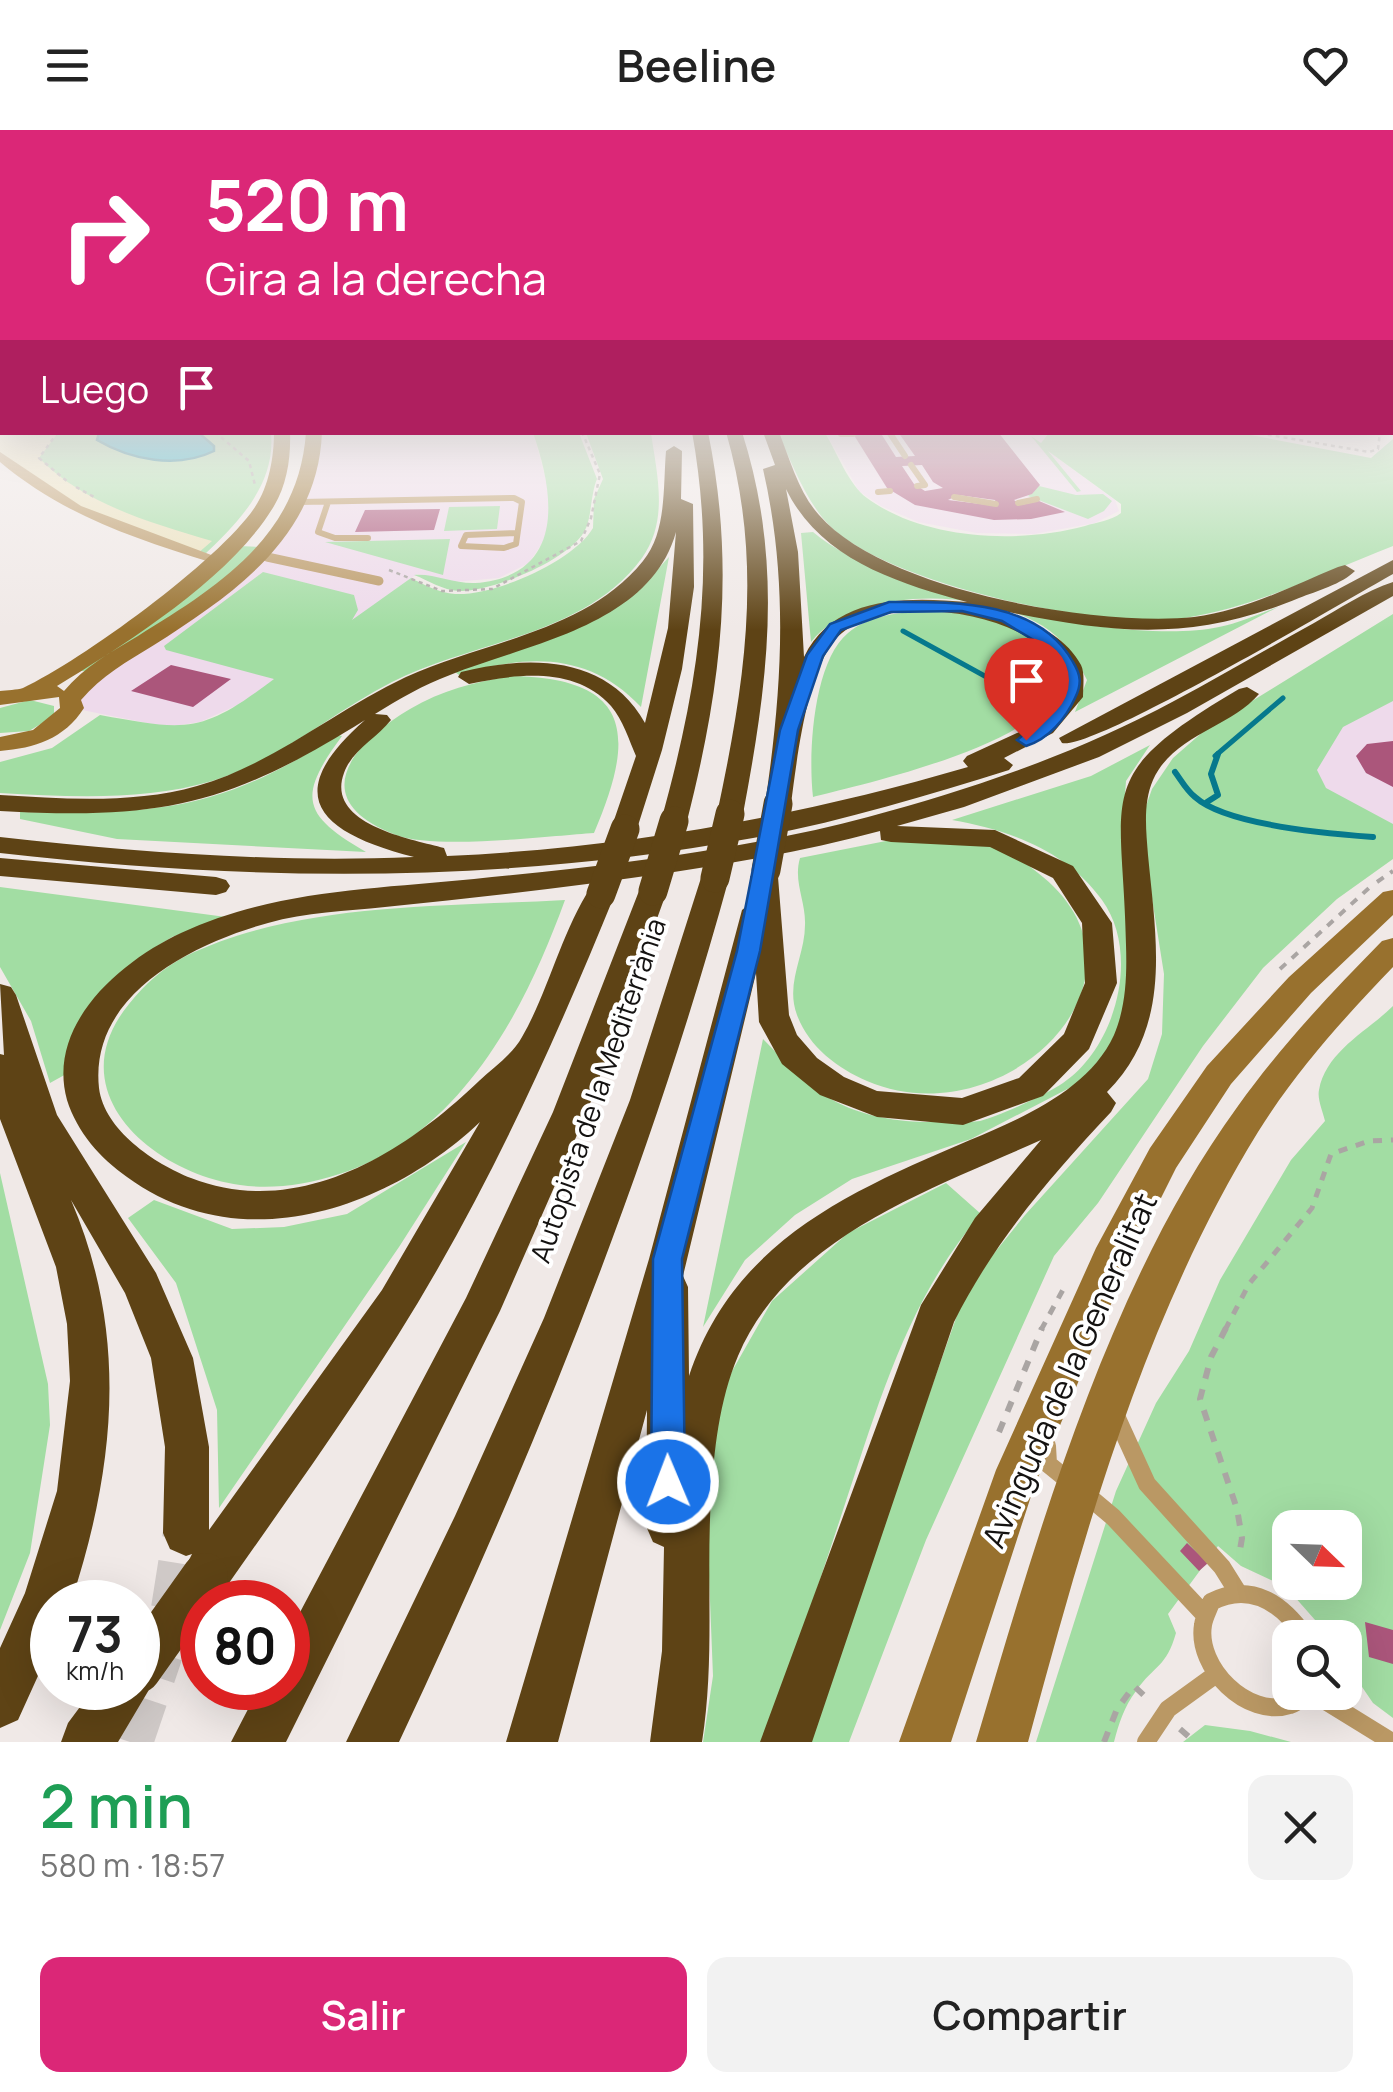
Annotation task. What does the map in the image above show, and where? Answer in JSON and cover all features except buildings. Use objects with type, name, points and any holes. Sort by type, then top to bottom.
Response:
[{"type":"highway","points":[[1,824],[81,808],[138,805],[234,782],[292,757],[417,681],[590,613],[622,592],[659,552],[671,516],[671,479]]},
{"type":"highway","points":[[108,1712],[196,1554],[349,1372],[421,1262],[539,1042],[601,894],[648,756],[683,602],[685,514],[679,479]]},
{"type":"highway","name":"Autopista de la Mediterrània","points":[[310,1642],[480,1311],[570,1112],[653,891],[704,699],[716,602],[715,510],[709,479]]},
{"type":"highway","name":"Autopista de la Mediterrània","points":[[372,1742],[492,1484],[580,1277],[670,1033],[715,878],[749,724],[758,590],[746,479]]},
{"type":"highway","points":[[532,1742],[668,1259],[770,864],[789,730],[794,624],[791,570],[774,479]]},
{"type":"highway","points":[[793,479],[814,522],[848,550],[883,568],[959,592],[1073,619],[1146,626],[1215,620],[1393,552]]},
{"type":"highway","points":[[770,864],[1095,750],[1216,690],[1391,582]]},
{"type":"highway","points":[[539,1042],[433,1143],[378,1177],[348,1190],[283,1204],[253,1205],[200,1197],[166,1184],[122,1154],[97,1125],[82,1089],[83,1056],[97,1020],[125,985],[180,944],[229,923],[280,909],[817,816],[976,773],[1077,736],[1391,582]]},
{"type":"highway","points":[[786,1742],[935,1318],[962,1264],[993,1218],[1127,1070],[1144,1030],[1145,970],[1132,816],[1143,773],[1203,722],[1332,641],[1391,582]]},
{"type":"highway","points":[[789,730],[824,639],[852,618],[889,607],[962,606],[1027,626],[1043,635],[1066,659],[1072,687],[1067,700],[1048,726],[1026,740],[968,765],[817,816]]},
{"type":"highway","points":[[481,875],[370,837],[348,824],[332,808],[327,788],[334,766],[352,742],[381,718],[451,682],[505,670],[553,670],[584,678],[618,700],[648,756]]},
{"type":"highway","points":[[1,824],[226,866],[481,875]]},
{"type":"highway","points":[[0,867],[217,886],[481,875],[692,860],[770,864],[936,830],[1006,841],[1059,869],[1090,902],[1105,943],[1106,976],[1096,1011],[1064,1059],[1017,1093],[962,1110],[926,1112],[872,1103],[829,1084],[794,1056],[773,1015],[770,864]]},
{"type":"highway","points":[[676,1742],[688,1668],[688,1498],[693,1444],[707,1384],[730,1328],[750,1296],[776,1266],[833,1221],[1038,1126],[1085,1095],[1116,1060],[1129,1038],[1142,997],[1145,970]]},
{"type":"highway","points":[[0,996],[41,1118],[142,1284],[172,1358],[187,1446],[196,1554]]},
{"type":"highway","points":[[0,1067],[76,1264],[86,1316],[92,1386],[82,1492],[69,1546],[49,1599],[0,1702]]},
{"type":"highway","points":[[668,1259],[666,1449],[673,1611],[668,1742]]},
{"type":"highway","name":"Autopista de la Mediterrània","points":[[257,1742],[274,1710]]},
{"type":"street","points":[[31,479],[57,499],[104,524],[162,545],[215,558]]},
{"type":"street","points":[[32,691],[67,672],[215,558],[264,508],[274,479]]},
{"type":"street","points":[[69,700],[82,681],[162,630],[260,556],[300,502],[310,479]]},
{"type":"street","points":[[0,698],[32,691],[53,692],[69,700],[72,708],[52,730],[0,744]]},
{"type":"street","name":"Avinguda de la Generalitat","points":[[925,1742],[1012,1486],[1110,1260],[1164,1158],[1220,1075],[1300,985],[1392,900]]},
{"type":"street","name":"Avinguda de la Generalitat","points":[[1002,1742],[1077,1487],[1108,1398],[1165,1267],[1230,1144],[1339,1000],[1393,948]]},
{"type":"lane","points":[[918,479],[921,486],[935,490]]},
{"type":"lane","points":[[878,492],[890,490]]},
{"type":"lane","points":[[954,497],[996,504]]},
{"type":"lane","points":[[300,502],[519,499],[522,502],[518,534],[516,544],[461,546],[466,535],[518,534]]},
{"type":"lane","points":[[1021,502],[1037,499]]},
{"type":"lane","points":[[328,502],[318,532],[335,538],[368,538]]},
{"type":"lane","points":[[260,556],[378,580]]},
{"type":"lane","points":[[1110,1260],[1106,1302],[1045,1455],[1048,1464],[1113,1517],[1204,1614]]},
{"type":"lane","points":[[1108,1398],[1147,1484],[1222,1567],[1237,1591]]},
{"type":"lane","points":[[1288,1710],[1256,1709],[1237,1698],[1215,1676],[1202,1647],[1204,1614],[1211,1602],[1237,1591],[1268,1599],[1293,1620]]},
{"type":"lane","points":[[1146,1742],[1168,1709],[1215,1676]]},
{"type":"lane","points":[[1334,1710],[1392,1742]]},
{"type":"path","points":[[68,479],[94,498]]},
{"type":"path","points":[[254,479],[260,487]]},
{"type":"path","points":[[474,592],[510,582],[560,555],[590,530],[592,495],[598,479]]},
{"type":"path","points":[[1237,1591],[1242,1538],[1237,1508],[1200,1399],[1210,1356],[1249,1284],[1312,1208],[1331,1154],[1369,1140],[1393,1140]]},
{"type":"shaded area","points":[[302,479],[546,479],[551,498],[546,537],[529,563],[499,578],[454,582],[417,574],[242,703],[200,722],[167,727],[72,708],[82,681],[162,630],[292,515]]},
{"type":"shaded area","points":[[852,479],[1086,479],[1115,500],[1119,511],[1095,523],[1034,534],[977,533],[918,522],[881,506],[859,491]]},
{"type":"shaded area","points":[[1393,691],[1393,825],[1271,762]]},
{"type":"green space","points":[[48,479],[264,479],[242,515],[204,555]]},
{"type":"green space","points":[[597,479],[587,527],[562,554],[527,573],[473,590],[447,589],[414,575],[475,583],[505,577],[526,565],[539,549],[546,529],[546,482]]},
{"type":"green space","points":[[603,479],[658,479],[656,528],[642,558],[618,584],[559,621],[392,682],[282,749],[212,781],[134,795],[0,793],[0,762],[52,748],[100,715],[154,724],[193,724],[228,710],[274,679],[166,650],[164,646],[263,572],[354,595],[358,610],[352,620],[411,578],[455,594],[490,589],[531,575],[583,541],[593,528],[594,499]]},
{"type":"green space","points":[[799,479],[850,479],[867,498],[916,523],[1002,536],[1059,532],[1121,513],[1121,504],[1087,479],[1393,479],[1393,546],[1264,597],[1212,613],[1149,620],[1104,617],[999,599],[899,567],[859,547],[830,526]]},
{"type":"green space","points":[[1039,486],[1076,495],[1103,494],[1112,501],[1104,511],[1088,519],[1028,496]]},
{"type":"green space","points":[[500,506],[497,529],[444,531],[449,507]]},
{"type":"green space","points":[[813,532],[847,555],[894,576],[992,606],[962,600],[893,602],[860,609],[832,623],[811,642],[801,533]]},
{"type":"green space","points":[[450,539],[443,575],[325,542]]},
{"type":"green space","points":[[239,546],[261,547],[214,588],[88,672],[77,670]]},
{"type":"green space","points":[[669,557],[641,707],[600,676],[556,662],[509,663],[459,675],[454,671],[647,581]]},
{"type":"green space","points":[[1278,607],[1075,712],[1087,680],[1072,653],[1050,631],[999,608],[1069,622],[1178,631],[1219,627]]},
{"type":"green space","points":[[921,611],[986,619],[1030,639],[1043,649],[1058,678],[1047,704],[1017,728],[974,749],[813,797],[815,710],[836,647],[848,633],[873,619]]},
{"type":"green space","points":[[1393,614],[1393,701],[1343,727],[1317,770],[1326,788],[1393,824],[1393,859],[1337,899],[1263,968],[1203,1046],[1098,1203],[1054,1256],[926,1540],[849,1742],[806,1742],[960,1307],[991,1257],[1025,1215],[1148,1079],[1162,1034],[1164,974],[1140,823],[1152,789],[1173,758],[1205,730]]},
{"type":"green space","points":[[511,676],[551,679],[581,688],[602,701],[614,718],[618,741],[616,767],[594,833],[493,841],[414,839],[368,821],[352,806],[345,790],[346,773],[369,739],[388,723],[447,692]]},
{"type":"green space","points":[[30,700],[54,706],[54,716],[29,731],[0,733],[0,708]]},
{"type":"green space","points":[[337,735],[342,736],[318,775],[313,803],[329,827],[366,852],[117,839],[20,819],[20,812],[149,809],[221,794],[257,780]]},
{"type":"green space","points":[[1150,745],[1126,781],[1122,834],[1131,1002],[1113,1045],[1077,1084],[971,1139],[852,1179],[795,1215],[745,1260],[703,1327],[763,1039],[803,1079],[831,1099],[871,1115],[913,1122],[988,1119],[1056,1088],[1097,1047],[1109,1024],[1121,972],[1114,922],[1102,900],[1072,868],[1036,845],[952,820],[1091,776]]},
{"type":"green space","points":[[891,840],[960,842],[997,848],[1043,877],[1077,918],[1087,960],[1078,1002],[1052,1039],[1015,1069],[969,1088],[919,1093],[867,1081],[845,1070],[817,1047],[802,1026],[793,992],[805,925],[798,875],[800,858]]},
{"type":"green space","points":[[0,887],[226,917],[172,937],[143,955],[68,1073],[50,1083],[31,1021],[0,967]]},
{"type":"green space","points":[[565,900],[521,1001],[483,1064],[434,1119],[405,1142],[368,1163],[326,1178],[282,1186],[240,1185],[207,1177],[148,1146],[125,1123],[110,1097],[104,1068],[110,1037],[141,990],[186,956],[229,938],[323,916]]},
{"type":"green space","points":[[1393,1006],[1393,1718],[1373,1703],[1362,1687],[1362,1620],[1315,1620],[1297,1600],[1362,1600],[1362,1510],[1272,1510],[1272,1580],[1241,1566],[1218,1546],[1168,1614],[1176,1633],[1172,1644],[1164,1660],[1128,1703],[1114,1742],[1036,1742],[1116,1491],[1156,1403],[1189,1351],[1220,1280],[1291,1160],[1325,1121],[1319,1101],[1323,1076],[1349,1043]]},
{"type":"green space","points":[[466,1142],[399,1247],[219,1508],[217,1410],[176,1283],[128,1218],[154,1200],[232,1229],[284,1227],[347,1214]]},
{"type":"green space","points":[[0,1173],[48,1384],[50,1425],[30,1553],[0,1630]]},
{"type":"green space","points":[[946,1183],[981,1214],[933,1281],[898,1354],[764,1742],[703,1742],[713,1676],[705,1475],[727,1380],[772,1301],[848,1233]]},
{"type":"green space","points":[[1205,1725],[1250,1731],[1291,1742],[1183,1742]]},
{"type":"sand","points":[[35,479],[64,479],[120,510],[212,541],[197,554],[103,524]]},
{"type":"waterway","points":[[903,631],[1001,685]]},
{"type":"waterway","points":[[1215,756],[1283,698]]},
{"type":"waterway","points":[[1207,802],[1218,795],[1211,774],[1218,754]]},
{"type":"waterway","points":[[1175,772],[1195,797],[1230,815],[1280,826],[1373,837]]},
{"type":"tunnel","points":[[174,1609],[186,1533]]},
{"type":"tunnel","points":[[130,1742],[141,1710]]},
{"type":"route","points":[[668,1482],[668,1259],[749,951],[789,730],[815,655],[836,627],[869,611],[889,607],[962,606],[1007,617],[1056,646],[1072,674],[1072,687],[1058,715],[1026,740]]}]
